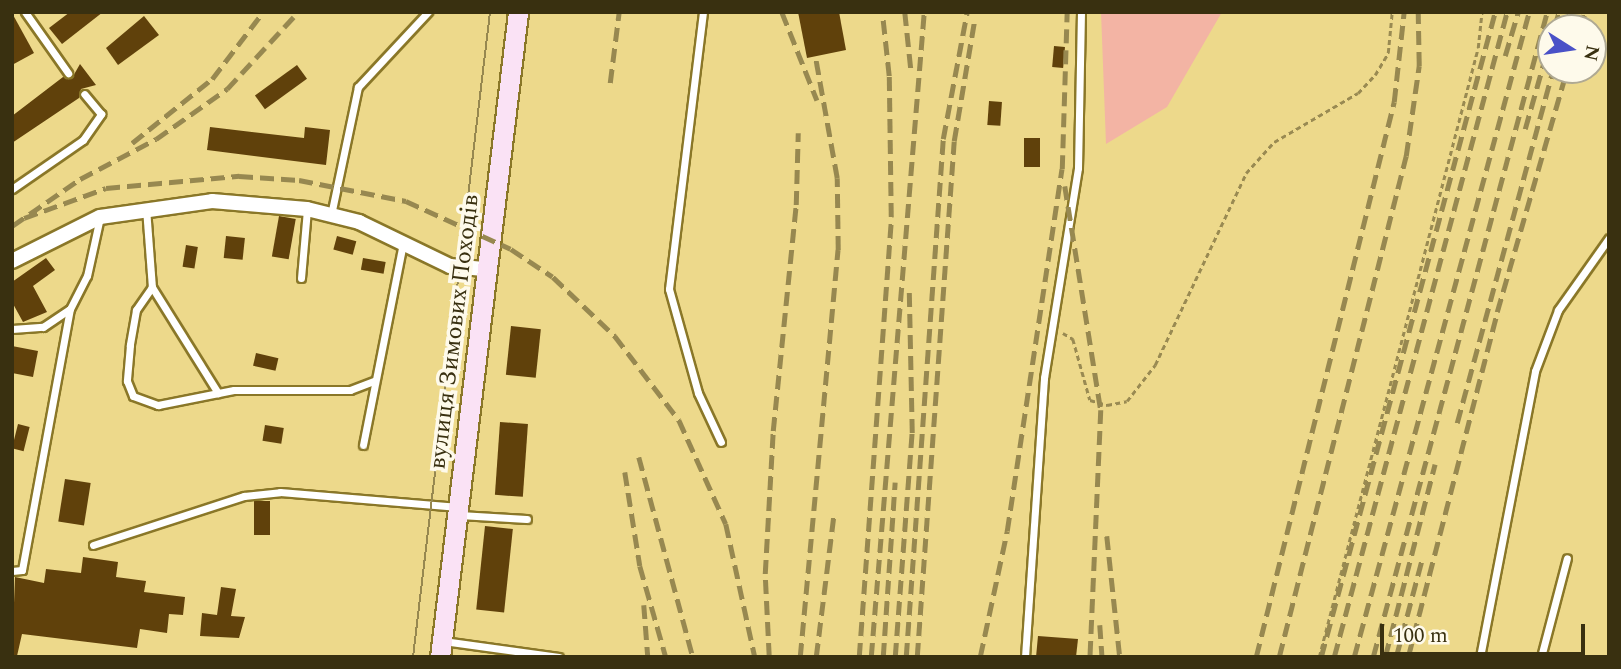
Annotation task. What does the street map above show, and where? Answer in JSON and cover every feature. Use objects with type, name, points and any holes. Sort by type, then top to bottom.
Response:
[{"type":"main road","name":"вулиця Зимових Походів","points":[[441,649],[518,12]]},
{"type":"street","points":[[12,261],[100,217],[146,207],[212,201],[307,209],[331,215],[404,243],[450,266],[487,269]]},
{"type":"lane","points":[[25,12],[68,73]]},
{"type":"lane","points":[[331,215],[358,86],[428,12]]},
{"type":"lane","points":[[703,12],[669,289],[698,393],[722,442]]},
{"type":"lane","points":[[1025,657],[1044,378],[1055,329],[1078,168],[1082,12]]},
{"type":"lane","points":[[13,185],[83,140],[101,114],[84,94]]},
{"type":"lane","points":[[146,207],[152,287],[218,393]]},
{"type":"lane","points":[[301,278],[307,209]]},
{"type":"lane","points":[[12,571],[22,570],[70,309],[87,276],[100,217]]},
{"type":"lane","points":[[1480,657],[1535,371],[1558,310],[1609,237]]},
{"type":"lane","points":[[363,445],[404,243]]},
{"type":"lane","points":[[152,287],[136,310],[127,381],[133,396],[158,405],[218,393],[350,390],[374,381]]},
{"type":"lane","points":[[12,329],[43,327],[70,309]]},
{"type":"lane","points":[[93,545],[244,496],[280,492],[527,519]]},
{"type":"lane","points":[[1541,657],[1567,558]]},
{"type":"lane","points":[[441,649],[559,657]]},
{"type":"path","points":[[1055,329],[1073,340],[1090,400],[1107,405],[1127,401],[1155,365],[1246,173],[1274,142],[1357,93],[1375,75],[1388,52],[1392,12]]},
{"type":"path","points":[[1319,657],[1479,48],[1482,12]]},
{"type":"shaded area","points":[[1101,12],[1222,12],[1167,107],[1106,144]]},
{"type":"building","points":[[70,12],[103,12],[62,44],[49,28]]},
{"type":"building","points":[[798,12],[839,12],[846,50],[807,58]]},
{"type":"building","points":[[12,13],[34,53],[12,65]]},
{"type":"building","points":[[144,16],[159,35],[118,65],[106,48]]},
{"type":"building","points":[[1054,46],[1065,47],[1063,68],[1052,67]]},
{"type":"building","points":[[80,64],[96,85],[81,89],[79,98],[12,143],[12,116],[63,77],[72,78]]},
{"type":"building","points":[[297,65],[307,79],[265,109],[255,96]]},
{"type":"building","points":[[989,101],[1002,102],[1000,126],[987,125]]},
{"type":"building","points":[[210,127],[304,138],[305,127],[330,130],[326,165],[207,150]]},
{"type":"building","points":[[1024,138],[1040,138],[1040,167],[1024,167]]},
{"type":"building","points":[[279,216],[296,219],[289,259],[272,256]]},
{"type":"building","points":[[226,236],[245,238],[243,260],[224,258]]},
{"type":"building","points":[[337,236],[356,241],[353,255],[333,250]]},
{"type":"building","points":[[186,245],[198,247],[194,269],[183,267]]},
{"type":"building","points":[[46,258],[55,270],[33,286],[47,312],[23,322],[12,302],[12,282]]},
{"type":"building","points":[[363,258],[386,262],[384,274],[361,270]]},
{"type":"building","points":[[511,326],[541,329],[536,378],[506,375]]},
{"type":"building","points":[[12,346],[38,351],[33,377],[12,373]]},
{"type":"building","points":[[256,353],[278,358],[275,371],[253,366]]},
{"type":"building","points":[[500,422],[528,424],[523,497],[495,495]]},
{"type":"building","points":[[18,424],[30,427],[24,451],[12,448]]},
{"type":"building","points":[[265,425],[284,428],[281,444],[262,441]]},
{"type":"building","points":[[65,479],[91,483],[84,526],[58,521]]},
{"type":"building","points":[[254,501],[270,501],[270,535],[254,535]]},
{"type":"building","points":[[485,526],[513,529],[504,612],[476,610]]},
{"type":"building","points":[[83,557],[118,562],[116,577],[146,581],[144,592],[185,597],[183,615],[169,614],[167,633],[140,629],[137,648],[22,634],[17,656],[12,655],[15,577],[44,583],[46,569],[81,573]]},
{"type":"building","points":[[221,587],[236,589],[231,616],[245,617],[239,638],[200,636],[202,613],[217,615]]},
{"type":"building","points":[[1038,636],[1078,639],[1076,657],[1036,657]]},
{"type":"tram line","points":[[413,657],[490,12]]},
{"type":"railway","points":[[132,143],[212,79],[263,12]]},
{"type":"railway","points":[[12,226],[80,179],[156,139],[227,89],[298,12]]},
{"type":"railway","points":[[610,83],[619,12]]},
{"type":"railway","points":[[782,12],[817,100]]},
{"type":"railway","points":[[859,657],[891,217],[889,76],[882,12]]},
{"type":"railway","points":[[905,12],[911,69]]},
{"type":"railway","points":[[871,657],[924,12]]},
{"type":"railway","points":[[906,657],[943,139],[967,12]]},
{"type":"railway","points":[[980,657],[1007,531],[1062,169],[1067,12]]},
{"type":"railway","points":[[1256,657],[1394,102],[1404,12]]},
{"type":"railway","points":[[1279,657],[1406,156],[1419,66],[1418,12]]},
{"type":"railway","points":[[1321,657],[1495,12]]},
{"type":"railway","points":[[1334,657],[1507,12]]},
{"type":"railway","points":[[1505,56],[1518,12]]},
{"type":"railway","points":[[1354,657],[1529,12]]},
{"type":"railway","points":[[1373,657],[1547,12]]},
{"type":"railway","points":[[917,657],[954,141],[974,23]]},
{"type":"railway","points":[[800,657],[838,250],[837,178],[815,56]]},
{"type":"railway","points":[[1525,129],[1538,84]]},
{"type":"railway","points":[[1457,423],[1549,84]]},
{"type":"railway","points":[[1408,657],[1497,312],[1563,84]]},
{"type":"railway","points":[[769,657],[765,574],[773,431],[796,205],[798,133]]},
{"type":"railway","points":[[24,218],[106,188],[239,176],[299,180],[406,201],[511,249],[553,277],[615,336],[679,420],[726,524],[755,657]]},
{"type":"railway","points":[[1065,186],[1101,410],[1090,657]]},
{"type":"railway","points":[[895,657],[912,433],[909,292]]},
{"type":"railway","points":[[639,457],[693,657]]},
{"type":"railway","points":[[1385,657],[1435,464]]},
{"type":"railway","points":[[625,472],[640,566],[666,657]]},
{"type":"railway","points":[[883,657],[895,482]]},
{"type":"railway","points":[[816,657],[834,512]]},
{"type":"railway","points":[[1107,536],[1120,657]]},
{"type":"railway","points":[[1396,657],[1422,559]]},
{"type":"railway","points":[[644,605],[648,657]]},
{"type":"railway","points":[[1100,625],[1102,657]]}]
